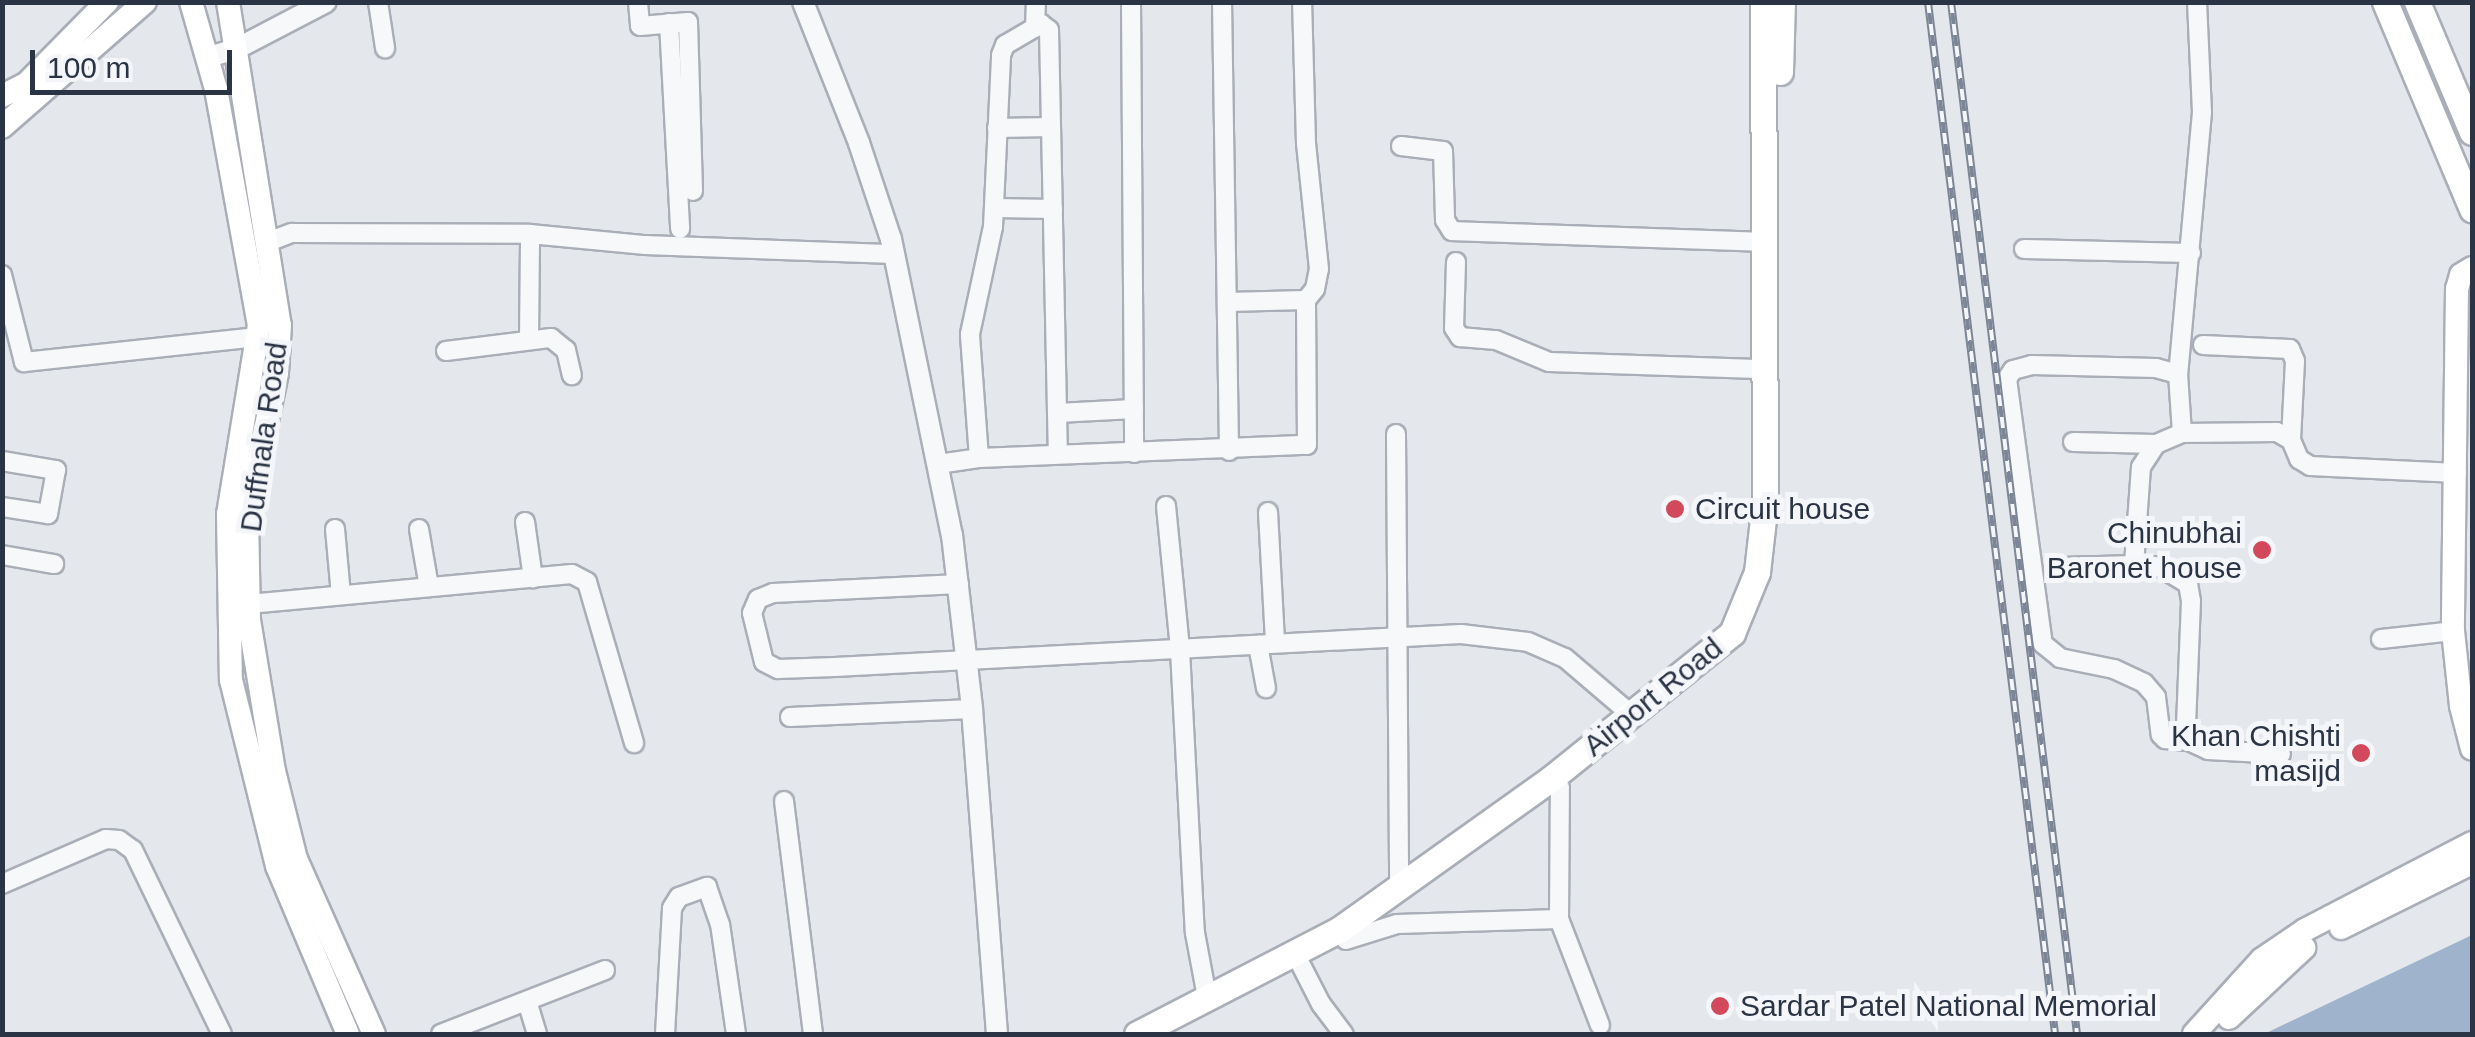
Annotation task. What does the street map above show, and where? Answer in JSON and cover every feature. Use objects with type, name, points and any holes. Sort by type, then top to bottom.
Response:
[{"type":"main road","points":[[2,96],[27,83],[108,2]]},
{"type":"main road","points":[[2,128],[144,2]]},
{"type":"main road","points":[[191,2],[209,57],[258,337],[228,514],[230,680],[277,866],[348,1034]]},
{"type":"main road","name":"Duffnala Road","points":[[228,2],[280,325],[276,373],[247,516],[249,604],[274,771],[296,860],[374,1034]]},
{"type":"main road","name":"Airport Road","points":[[1137,1034],[1340,930],[1633,716],[1732,633],[1757,572],[1765,502],[1764,2]]},
{"type":"main road","name":"Airport Road","points":[[1168,1034],[1346,940],[1560,787],[1746,645],[1773,574],[1782,2]]},
{"type":"main road","points":[[2385,2],[2472,209]]},
{"type":"main road","points":[[2418,2],[2471,121]]},
{"type":"main road","points":[[2472,268],[2461,275],[2457,290],[2454,631],[2461,706],[2472,748]]},
{"type":"main road","points":[[2472,292],[2468,308],[2465,603],[2472,690]]},
{"type":"main road","points":[[2194,1034],[2262,959],[2305,930],[2472,843]]},
{"type":"main road","points":[[2212,1034],[2292,956],[2472,863]]},
{"type":"street","points":[[209,57],[238,48],[326,2]]},
{"type":"street","points":[[378,2],[385,48]]},
{"type":"street","points":[[638,2],[640,26],[688,22],[693,191]]},
{"type":"street","points":[[803,2],[859,143],[894,254],[938,464],[959,584],[967,660],[997,1034]]},
{"type":"street","points":[[1035,28],[1036,2]]},
{"type":"street","points":[[1131,2],[1134,453]]},
{"type":"street","points":[[1222,2],[1229,451]]},
{"type":"street","points":[[938,464],[1058,454],[1302,448],[1310,440],[1306,300],[1315,289],[1319,269],[1306,144],[1302,2]]},
{"type":"street","points":[[2182,433],[2178,374],[2202,112],[2196,2]]},
{"type":"street","points":[[669,23],[680,229]]},
{"type":"street","points":[[979,458],[970,334],[995,208],[1002,50],[1041,24],[1050,30],[1058,454]]},
{"type":"street","points":[[997,128],[1051,127]]},
{"type":"street","points":[[1401,146],[1443,152],[1445,220],[1452,231],[1765,242]]},
{"type":"street","points":[[995,208],[1053,209]]},
{"type":"street","points":[[268,242],[292,233],[530,234],[645,245],[894,254]]},
{"type":"street","points":[[529,338],[530,234]]},
{"type":"street","points":[[2024,248],[2191,254]]},
{"type":"street","points":[[1456,262],[1454,328],[1460,337],[1496,340],[1550,362],[1765,369]]},
{"type":"street","points":[[2,275],[24,362],[258,337]]},
{"type":"street","points":[[1227,302],[1306,300]]},
{"type":"street","points":[[446,351],[529,338],[562,343],[572,362],[572,375]]},
{"type":"street","points":[[2203,346],[2290,349],[2295,361],[2292,440],[2299,458],[2310,466],[2457,473]]},
{"type":"street","points":[[2178,374],[2156,368],[2032,365],[2013,370],[2007,379],[2043,644],[2060,658],[2114,669],[2144,684],[2156,697],[2160,735],[2165,738],[2189,740],[2208,750],[2281,754]]},
{"type":"street","points":[[1057,413],[1134,409]]},
{"type":"street","points":[[2073,442],[2156,444],[2182,433],[2277,432],[2292,440]]},
{"type":"street","points":[[1396,434],[1399,888]]},
{"type":"street","points":[[2134,565],[2141,467],[2156,444]]},
{"type":"street","points":[[2,461],[56,470],[48,514],[2,507]]},
{"type":"street","points":[[1166,506],[1180,650],[1195,933],[1207,998]]},
{"type":"street","points":[[1266,688],[1268,512]]},
{"type":"street","points":[[525,522],[534,578]]},
{"type":"street","points":[[335,529],[342,595]]},
{"type":"street","points":[[418,529],[428,587]]},
{"type":"street","points":[[2,555],[54,564]]},
{"type":"street","points":[[2063,567],[2160,568],[2188,584],[2191,601],[2186,725]]},
{"type":"street","points":[[249,604],[572,574],[587,582],[634,743]]},
{"type":"street","points":[[959,584],[773,592],[758,599],[752,613],[764,662],[778,668],[1460,634],[1528,642],[1566,658],[1633,716]]},
{"type":"street","points":[[2380,639],[2454,631]]},
{"type":"street","points":[[790,716],[972,709]]},
{"type":"street","points":[[1560,787],[1559,919],[1600,1025]]},
{"type":"street","points":[[784,800],[813,1034]]},
{"type":"street","points":[[2,884],[106,840],[118,840],[133,850],[222,1034]]},
{"type":"street","points":[[665,1034],[672,908],[679,897],[707,887],[720,924],[736,1034]]},
{"type":"street","points":[[1346,940],[1397,924],[1559,919]]},
{"type":"street","points":[[1301,964],[1321,1004],[1344,1034]]},
{"type":"street","points":[[441,1034],[605,970]]},
{"type":"street","points":[[527,1000],[537,1034]]},
{"type":"water","points":[[2472,935],[2472,1034],[2264,1034]]},
{"type":"railway","points":[[1928,2],[2055,1034]]},
{"type":"railway","points":[[1951,2],[2077,1034]]},
{"type":"place","name":"Circuit house","points":[[1675,509]]},
{"type":"place","name":"Chinubhai Baronet house","points":[[2262,550]]},
{"type":"place","name":"Khan Chishti masijd","points":[[2361,753]]},
{"type":"place","name":"Sardar Patel National Memorial","points":[[1720,1006]]}]
